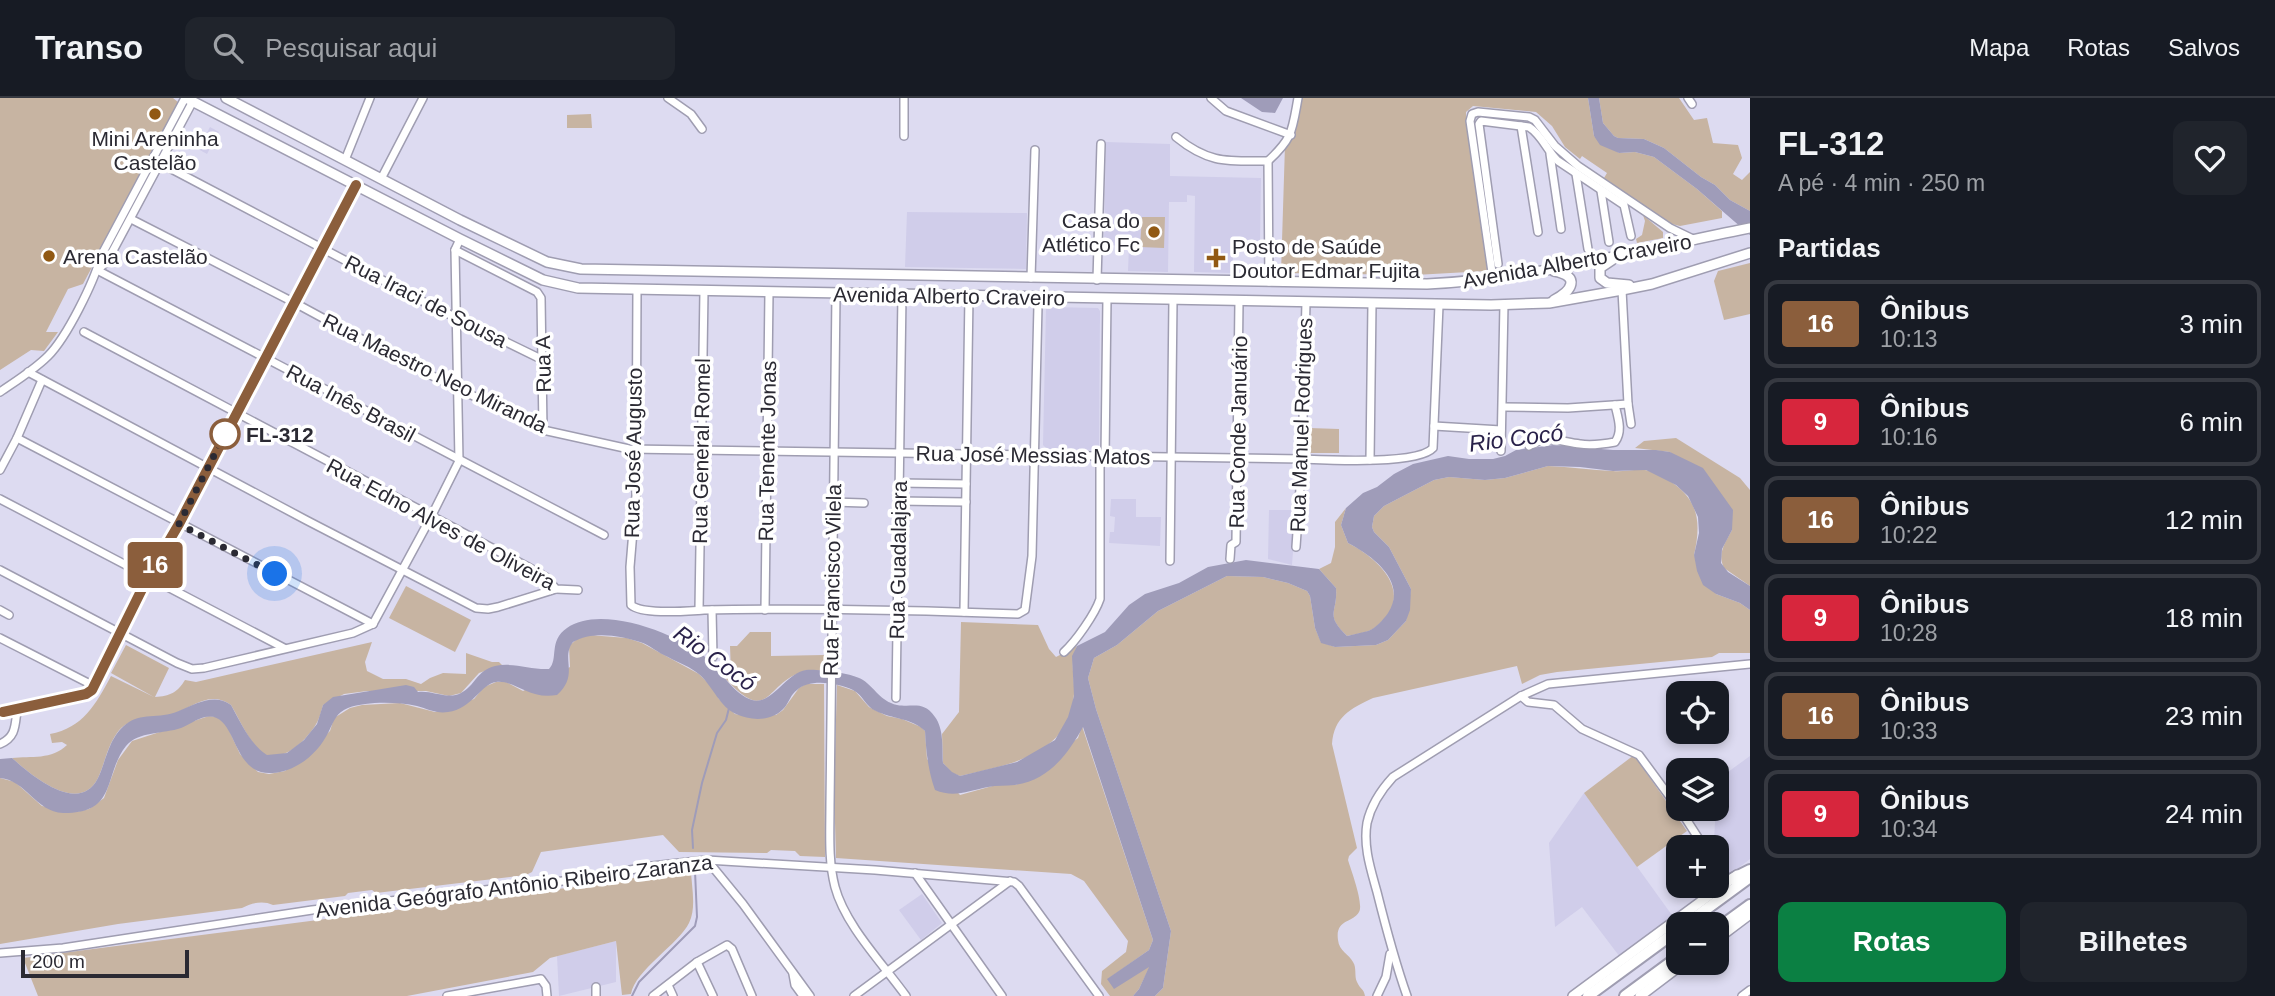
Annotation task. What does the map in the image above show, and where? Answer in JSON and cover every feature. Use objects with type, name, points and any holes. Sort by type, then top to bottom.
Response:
[{"type":"highway","points":[[1732,879],[1750,868]]},
{"type":"highway","points":[[1702,912],[1750,877]]},
{"type":"highway","points":[[1729,920],[1750,905]]},
{"type":"highway","points":[[1588,996],[1666,939]]},
{"type":"highway","points":[[1625,996],[1666,966]]},
{"type":"main road","name":"Avenida Alberto Craveiro","points":[[226,98],[468,224],[547,262],[581,269],[1427,284],[1493,279],[1546,270],[1745,229]]},
{"type":"main road","name":"Avenida Alberto Craveiro","points":[[188,99],[543,280],[591,289],[1439,305],[1549,303],[1644,286],[1750,253]]},
{"type":"main road","points":[[460,239],[468,224]]},
{"type":"main road","points":[[1633,252],[1604,264],[1600,276],[1609,284],[1644,286]]},
{"type":"main road","points":[[1546,270],[1564,274],[1571,282],[1567,292],[1549,303]]},
{"type":"main road","points":[[1041,297],[1045,278]]},
{"type":"main road","points":[[1573,996],[1704,898]]},
{"type":"main road","points":[[1729,930],[1750,914]]},
{"type":"main road","points":[[1640,996],[1668,975]]},
{"type":"street","points":[[345,160],[370,98]]},
{"type":"street","points":[[381,179],[423,98]]},
{"type":"street","points":[[668,98],[691,114],[702,129]]},
{"type":"street","points":[[904,98],[904,136]]},
{"type":"street","points":[[1211,98],[1226,111],[1291,135]]},
{"type":"street","points":[[1176,137],[1196,152],[1221,161],[1268,161],[1283,148],[1291,135],[1298,98]]},
{"type":"street","points":[[97,270],[108,260],[131,219],[160,163],[188,99]]},
{"type":"street","points":[[0,392],[55,348],[97,270],[101,256],[188,99]]},
{"type":"street","points":[[1493,279],[1470,121],[1472,114],[1478,112],[1529,117],[1535,120],[1601,191],[1626,208],[1631,236]]},
{"type":"street","points":[[1498,264],[1479,124],[1481,121],[1534,130],[1549,152],[1576,173],[1593,180],[1670,228],[1695,240]]},
{"type":"street","points":[[1521,126],[1538,232]]},
{"type":"street","points":[[1097,280],[1101,144]]},
{"type":"street","points":[[1031,278],[1035,150]]},
{"type":"street","points":[[1549,152],[1561,229]]},
{"type":"street","points":[[1268,161],[1269,282]]},
{"type":"street","name":"Rua Iraci de Sousa","points":[[160,163],[455,318],[543,360]]},
{"type":"street","points":[[1576,173],[1588,249]]},
{"type":"street","points":[[2,712],[91,692],[148,577],[179,524],[356,185]]},
{"type":"street","points":[[1601,191],[1609,242]]},
{"type":"street","name":"Rua Maestro Neo Miranda","points":[[131,219],[457,388],[544,430],[634,449]]},
{"type":"street","points":[[1667,245],[1670,228]]},
{"type":"street","points":[[0,570],[192,668],[226,663],[353,633],[373,624],[459,461],[455,250],[460,239]]},
{"type":"street","name":"Rua A","points":[[455,250],[537,292],[541,298],[544,430]]},
{"type":"street","name":"Rua Inês Brasil","points":[[97,270],[604,535]]},
{"type":"street","name":"Rua José Augusto","points":[[637,289],[634,449],[636,495],[631,537],[631,607],[699,610]]},
{"type":"street","points":[[1619,425],[1634,424],[1628,404],[1622,290]]},
{"type":"street","name":"Rua General Romel","points":[[699,610],[704,291]]},
{"type":"street","name":"Rua Tenente Jonas","points":[[765,610],[769,292]]},
{"type":"street","name":"Rua Francisco Vilela","points":[[836,294],[831,610],[831,867],[842,906],[906,996]]},
{"type":"street","name":"Rua Guadalajara","points":[[896,698],[902,295]]},
{"type":"street","points":[[964,612],[969,296]]},
{"type":"street","points":[[699,610],[1018,614],[1027,607],[1032,556],[1038,305],[1041,297]]},
{"type":"street","points":[[1064,652],[1096,610],[1100,599],[1107,298]]},
{"type":"street","points":[[1170,561],[1173,300]]},
{"type":"street","name":"Rua Conde Januário","points":[[1230,559],[1231,545],[1236,542],[1239,301]]},
{"type":"street","name":"Rua Manuel Rodrigues","points":[[1296,547],[1303,459],[1306,302]]},
{"type":"street","points":[[1370,460],[1372,303]]},
{"type":"street","points":[[1501,451],[1504,304]]},
{"type":"street","points":[[1439,305],[1434,426],[1501,430]]},
{"type":"street","name":"Rua Edno Alves de Oliveira","points":[[84,332],[542,575],[556,589],[578,590]]},
{"type":"street","points":[[28,372],[401,570],[482,609],[498,607],[556,589]]},
{"type":"street","points":[[0,470],[17,438],[41,380]]},
{"type":"street","points":[[1503,407],[1568,408],[1628,404]]},
{"type":"street","points":[[1529,446],[1538,440],[1549,439],[1581,444],[1615,442],[1619,435],[1619,425],[1615,405]]},
{"type":"street","name":"Rua José Messias Matos","points":[[634,449],[1370,460],[1430,452],[1433,448],[1434,426]]},
{"type":"street","points":[[17,438],[373,624]]},
{"type":"street","points":[[899,483],[966,484]]},
{"type":"street","points":[[0,499],[285,648]]},
{"type":"street","points":[[898,501],[966,502]]},
{"type":"street","points":[[833,502],[864,503]]},
{"type":"street","points":[[0,610],[9,615]]},
{"type":"street","points":[[712,610],[713,657]]},
{"type":"street","points":[[0,638],[94,686]]},
{"type":"street","points":[[1407,996],[1391,950],[1366,846],[1367,826],[1376,799],[1400,771],[1537,687],[1558,682],[1750,664]]},
{"type":"street","points":[[1521,696],[1528,702],[1554,705],[1582,729],[1639,755],[1666,791]]},
{"type":"street","points":[[0,744],[8,740],[15,731],[17,710]]},
{"type":"street","points":[[707,860],[743,904],[810,996]]},
{"type":"street","name":"Avenida Geógrafo Antônio Ribeiro Zaranza","points":[[0,953],[63,948],[312,910],[580,879],[652,866],[707,860],[1010,881]]},
{"type":"street","points":[[915,873],[1002,996]]},
{"type":"street","points":[[854,996],[1010,881],[1019,886],[1094,994]]},
{"type":"street","points":[[653,996],[697,962],[727,945],[732,950],[752,996]]},
{"type":"street","points":[[1377,996],[1386,976],[1391,950]]},
{"type":"street","points":[[697,962],[713,996]]},
{"type":"street","points":[[793,973],[794,985],[803,996]]},
{"type":"street","points":[[447,996],[536,979],[544,981],[547,996]]},
{"type":"street","points":[[668,985],[673,996]]},
{"type":"street","points":[[1742,996],[1750,990]]},
{"type":"shaded area","name":"Arena Castelão","points":[[0,98],[173,98],[179,103],[83,284],[68,289],[46,332],[58,332],[44,351],[31,350],[0,370]]},
{"type":"shaded area","points":[[1241,98],[1283,98],[1275,113],[1262,112]]},
{"type":"shaded area","points":[[1299,98],[1588,98],[1594,136],[1619,153],[1635,152],[1654,157],[1722,211],[1722,218],[1680,226],[1668,223],[1604,178],[1607,173],[1582,156],[1580,159],[1565,147],[1552,126],[1536,112],[1473,106],[1466,112],[1466,123],[1486,271],[1415,275],[1281,273],[1285,145]]},
{"type":"shaded area","points":[[1588,98],[1599,98],[1603,123],[1614,136],[1644,139],[1664,148],[1715,185],[1730,200],[1750,211],[1750,235],[1697,189],[1654,157],[1635,152],[1619,153],[1600,145],[1594,136]]},
{"type":"shaded area","points":[[1599,98],[1679,98],[1694,120],[1707,118],[1713,143],[1738,145],[1742,158],[1733,174],[1742,180],[1750,172],[1750,211],[1730,200],[1715,185],[1664,148],[1644,139],[1614,136],[1603,123]]},
{"type":"shaded area","points":[[591,114],[592,128],[567,128],[567,115]]},
{"type":"shaded area","points":[[210,127],[219,132],[207,154],[198,149]]},
{"type":"shaded area","points":[[1106,142],[1170,144],[1170,176],[1261,178],[1260,243],[1233,243],[1233,273],[1194,272],[1195,196],[1187,195],[1187,202],[1169,202],[1168,272],[1128,271],[1129,246],[1104,245]]},
{"type":"shaded area","points":[[907,212],[1027,213],[1026,269],[905,267]]},
{"type":"shaded area","points":[[1643,215],[1663,232],[1663,238],[1637,243],[1636,239],[1642,235],[1645,221]]},
{"type":"shaded area","points":[[1142,217],[1165,217],[1164,248],[1140,247]]},
{"type":"shaded area","points":[[1750,263],[1750,314],[1724,320],[1714,281],[1718,271]]},
{"type":"shaded area","points":[[1048,307],[1098,308],[1100,311],[1099,446],[1096,450],[1047,449],[1043,445]]},
{"type":"shaded area","points":[[1309,428],[1339,429],[1339,453],[1309,453]]},
{"type":"shaded area","points":[[1676,438],[1740,478],[1750,490],[1750,586],[1724,568],[1722,563],[1723,549],[1732,530],[1670,452],[1635,448],[1644,441]]},
{"type":"shaded area","name":"Rio Cocó","points":[[1553,445],[1670,452],[1703,468],[1733,510],[1732,530],[1722,549],[1721,563],[1728,572],[1750,586],[1750,610],[1703,585],[1694,555],[1699,533],[1698,517],[1688,496],[1676,485],[1646,470],[1613,471],[1548,466],[1505,478],[1485,480],[1449,477],[1434,480],[1384,506],[1374,516],[1374,532],[1389,547],[1411,589],[1410,610],[1406,621],[1388,640],[1376,645],[1335,647],[1321,643],[1307,591],[1263,577],[1227,576],[1158,611],[1117,645],[1094,658],[1088,678],[1171,931],[1163,988],[1155,996],[1133,996],[1149,967],[1114,989],[1107,979],[1149,950],[1153,940],[1083,727],[1064,756],[1038,778],[1015,785],[991,786],[961,793],[942,792],[935,790],[933,783],[925,731],[908,721],[873,709],[853,690],[840,685],[809,684],[795,692],[780,712],[768,718],[748,718],[725,707],[705,680],[693,670],[644,643],[624,638],[597,635],[573,642],[568,654],[567,680],[557,695],[538,695],[510,684],[496,682],[491,683],[464,706],[448,712],[392,703],[364,704],[348,708],[336,718],[313,754],[298,765],[281,772],[258,771],[248,765],[223,723],[216,718],[205,717],[181,728],[144,735],[131,741],[119,757],[101,800],[81,812],[54,811],[38,802],[17,784],[0,778],[0,759],[12,758],[55,789],[79,793],[90,789],[122,727],[135,719],[174,713],[212,699],[231,705],[251,739],[267,755],[287,753],[304,740],[317,724],[323,705],[333,697],[406,685],[414,687],[418,692],[456,695],[466,690],[484,671],[495,666],[549,669],[561,633],[582,621],[600,619],[641,625],[681,641],[710,661],[734,688],[752,700],[766,698],[799,672],[806,670],[835,672],[863,680],[891,703],[922,707],[931,712],[940,727],[943,763],[960,776],[1017,762],[1055,740],[1068,717],[1074,696],[1072,656],[1077,646],[1105,632],[1129,605],[1145,594],[1179,583],[1208,567],[1246,560],[1319,569],[1336,588],[1334,618],[1340,629],[1347,636],[1371,630],[1388,613],[1394,591],[1385,571],[1368,555],[1348,543],[1341,525],[1346,508],[1363,493],[1413,464],[1448,456],[1493,459],[1516,450]]},
{"type":"shaded area","points":[[1548,466],[1648,471],[1665,478],[1685,493],[1695,510],[1697,520],[1694,555],[1716,594],[1750,610],[1750,653],[1719,653],[1712,657],[1557,672],[1540,675],[1522,684],[1517,666],[1373,698],[1357,706],[1340,720],[1332,744],[1357,848],[1348,860],[1359,895],[1360,908],[1356,916],[1339,928],[1338,940],[1340,947],[1354,964],[1356,980],[1365,996],[1155,996],[1163,988],[1171,931],[1096,709],[1088,678],[1094,658],[1117,645],[1158,611],[1227,576],[1263,577],[1307,591],[1321,642],[1335,647],[1376,645],[1388,640],[1406,621],[1411,589],[1389,547],[1374,532],[1374,516],[1384,506],[1434,480],[1449,477],[1485,480],[1505,478]]},
{"type":"shaded area","points":[[1111,499],[1136,499],[1136,517],[1161,517],[1160,546],[1109,543],[1110,532],[1114,532],[1115,517],[1110,516]]},
{"type":"shaded area","points":[[1346,508],[1341,525],[1348,543],[1373,559],[1390,581],[1394,593],[1393,605],[1386,617],[1373,629],[1347,636],[1334,618],[1336,588],[1319,569],[1331,563],[1335,547],[1335,522]]},
{"type":"shaded area","points":[[1269,510],[1296,510],[1292,565],[1268,559]]},
{"type":"shaded area","points":[[406,586],[471,620],[455,652],[389,618]]},
{"type":"shaded area","points":[[961,622],[1038,625],[1049,649],[1056,657],[1077,646],[1073,664],[1074,694],[1070,715],[1061,731],[1049,744],[1016,762],[960,776],[952,773],[943,763],[942,734],[959,712]]},
{"type":"shaded area","points":[[750,632],[771,632],[771,656],[824,655],[824,671],[804,671],[780,685],[766,698],[759,701],[750,699],[723,676],[731,673],[730,646],[737,646]]},
{"type":"shaded area","points":[[589,635],[627,638],[642,643],[699,674],[735,714],[776,715],[799,688],[806,684],[824,684],[825,857],[800,856],[795,851],[771,850],[767,853],[679,852],[663,835],[541,852],[532,872],[526,875],[376,893],[372,890],[273,905],[257,903],[242,908],[118,924],[0,944],[0,778],[15,782],[42,806],[76,812],[89,809],[104,798],[118,760],[132,741],[209,716],[217,717],[226,724],[240,754],[258,772],[269,774],[285,771],[330,731],[334,718],[350,708],[400,703],[435,712],[474,699],[484,687],[496,682],[506,682],[523,691],[570,667],[569,646],[577,639]]},
{"type":"shaded area","points":[[372,642],[365,662],[367,671],[383,679],[406,679],[421,684],[443,673],[466,674],[466,653],[502,665],[479,673],[461,693],[449,696],[426,691],[367,691],[344,694],[323,705],[316,724],[306,737],[287,753],[280,755],[266,755],[261,752],[231,705],[214,699],[174,714],[127,724],[117,733],[108,749],[98,778],[90,789],[79,793],[55,789],[12,758],[48,755],[61,750],[67,745],[62,742],[52,743],[50,734],[80,720],[94,705],[111,676],[154,697],[111,673],[126,645],[169,668],[155,697],[173,693],[185,680],[196,682]]},
{"type":"shaded area","points":[[837,685],[855,691],[869,707],[887,716],[921,727],[925,731],[927,759],[960,795],[996,785],[1016,785],[1078,738],[1082,726],[1153,940],[1149,950],[1108,979],[1150,966],[1133,996],[1110,996],[1101,984],[1102,971],[1126,952],[1128,941],[1084,881],[1071,874],[836,858],[834,788]]},
{"type":"shaded area","points":[[1634,755],[1666,801],[1666,821],[1680,821],[1687,831],[1681,835],[1666,835],[1666,846],[1637,867],[1584,793]]},
{"type":"shaded area","points":[[1750,756],[1750,859],[1729,875],[1729,835],[1714,835],[1715,821],[1729,821],[1729,771]]},
{"type":"shaded area","points":[[1584,793],[1670,912],[1666,912],[1666,924],[1620,957],[1582,907],[1555,927],[1549,843]]},
{"type":"shaded area","points":[[691,869],[693,903],[689,923],[640,976],[631,994],[622,995],[616,941],[550,958],[533,972],[407,996],[38,996],[23,958],[581,886]]},
{"type":"shaded area","points":[[922,894],[942,923],[921,940],[899,910]]},
{"type":"shaded area","points":[[616,941],[616,982],[559,996],[557,956]]},
{"type":"waterway","points":[[693,848],[692,830],[702,783],[717,733],[726,720],[729,708]]},
{"type":"waterway","points":[[632,996],[639,982],[695,926],[695,871]]},
{"type":"bus line","name":"16","points":[[3,712],[91,692],[148,577],[179,524],[356,185]]},
{"type":"place","name":"Mini Areninha Castelão","points":[[155,114]]},
{"type":"place","name":"Casa do Atlético Fc","points":[[1154,232]]},
{"type":"place","name":"Arena Castelão","points":[[49,256]]},
{"type":"place","name":"Posto de Saúde Doutor Edmar Fujita","points":[[1216,258]]},
{"type":"place","name":"FL-312","points":[[225,434]]},
{"type":"route","points":[[225,434],[179,524],[275,574]]}]
